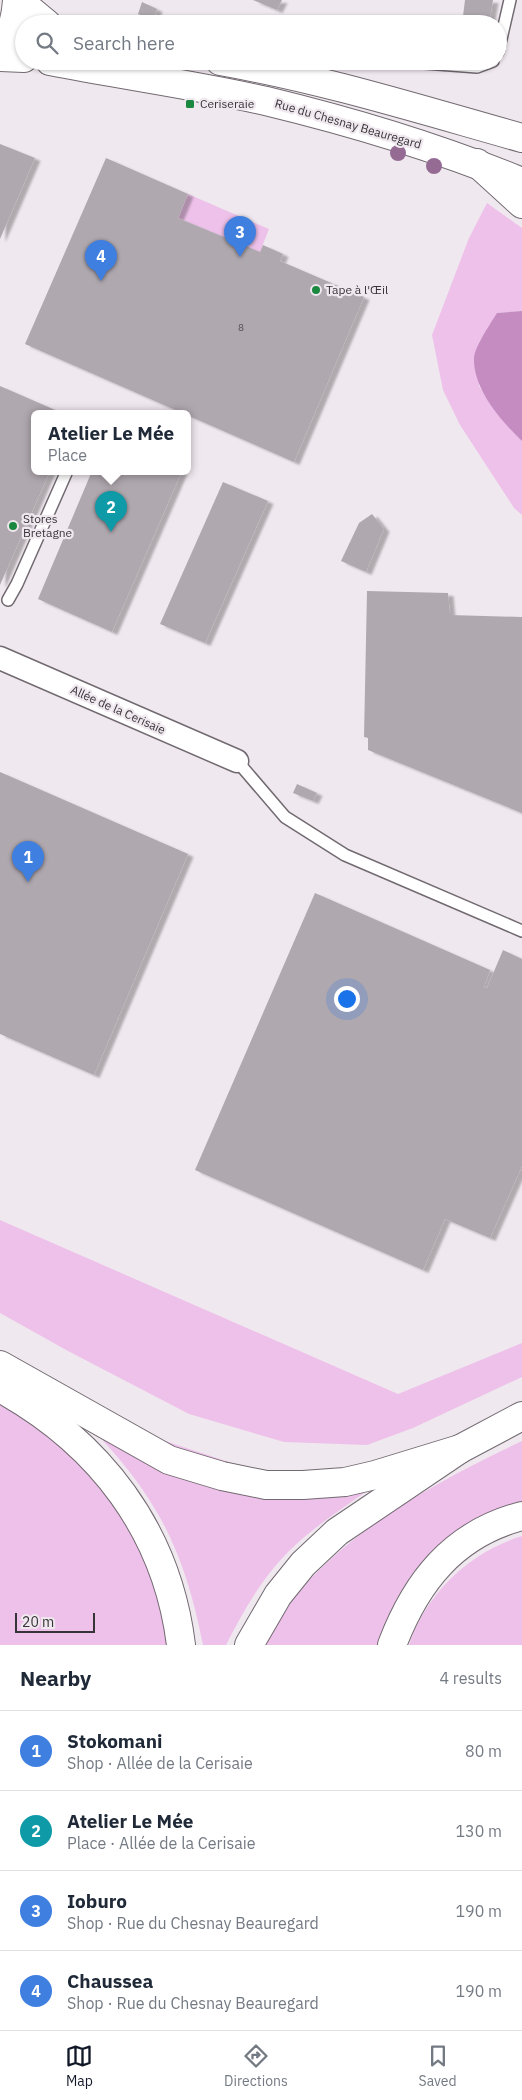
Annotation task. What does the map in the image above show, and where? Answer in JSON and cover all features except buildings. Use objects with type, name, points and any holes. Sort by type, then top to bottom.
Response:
[{"type":"main road","points":[[17,0],[36,15]]},
{"type":"main road","points":[[16,15],[17,0]]},
{"type":"main road","points":[[0,49],[11,31],[15,19]]},
{"type":"main road","points":[[0,57],[15,58]]},
{"type":"main road","name":"Rue du Chesnay Beauregard","points":[[98,70],[265,101],[384,133],[476,164],[522,182]]},
{"type":"main road","points":[[294,70],[353,90],[522,138]]},
{"type":"main road","points":[[476,164],[522,204]]},
{"type":"main road","points":[[0,1366],[169,1460],[222,1476],[266,1485],[345,1482],[375,1475],[460,1449]]},
{"type":"main road","points":[[0,1388],[33,1408],[62,1429],[113,1480],[133,1510],[154,1548],[167,1578],[178,1621],[181,1645]]},
{"type":"main road","points":[[249,1645],[278,1595],[303,1564],[337,1532],[460,1449],[522,1416]]},
{"type":"main road","points":[[392,1645],[403,1615],[419,1588],[442,1560],[469,1539],[505,1520],[522,1516]]},
{"type":"street","name":"Allée de la Cerisaie","points":[[0,658],[237,761]]},
{"type":"lane","points":[[507,15],[510,0]]},
{"type":"lane","points":[[8,600],[17,584],[65,475]]},
{"type":"lane","points":[[237,761],[285,817],[345,855],[522,931]]},
{"type":"shaded area","points":[[188,194],[269,229],[260,252],[178,218]]},
{"type":"shaded area","points":[[487,203],[522,228],[522,311],[497,313],[479,386],[512,431],[522,441],[522,515],[514,508],[460,425],[443,390],[432,335],[469,238]]},
{"type":"shaded area","points":[[522,311],[522,441],[497,414],[483,393],[475,370],[474,358],[480,341],[497,313]]},
{"type":"shaded area","points":[[0,1220],[398,1394],[522,1343],[522,1377],[413,1428],[367,1445],[284,1442],[189,1414],[0,1313]]},
{"type":"shaded area","points":[[0,1400],[61,1444],[113,1503],[146,1559],[156,1590],[168,1645],[0,1645]]},
{"type":"shaded area","points":[[85,1422],[144,1434],[244,1467],[367,1491],[316,1528],[278,1562],[253,1596],[226,1645],[203,1645],[186,1579],[176,1550],[163,1523],[130,1473]]},
{"type":"shaded area","points":[[522,1441],[522,1504],[468,1524],[437,1546],[411,1576],[391,1610],[377,1645],[262,1645],[289,1603],[313,1576],[367,1530],[427,1490]]},
{"type":"shaded area","points":[[522,1536],[522,1645],[409,1645],[427,1608],[452,1577],[485,1552]]},
{"type":"place","name":"Ceriseraie","points":[[190,104]]},
{"type":"place","name":"Ioburo","points":[[240,257]]},
{"type":"place","name":"Chaussea","points":[[101,281]]},
{"type":"place","name":"Tape à l'Œil","points":[[316,290]]},
{"type":"place","name":"Stores Bretagne","points":[[13,526]]},
{"type":"place","name":"Atelier Le Mée","points":[[111,532]]},
{"type":"place","name":"Stokomani","points":[[28,882]]}]
